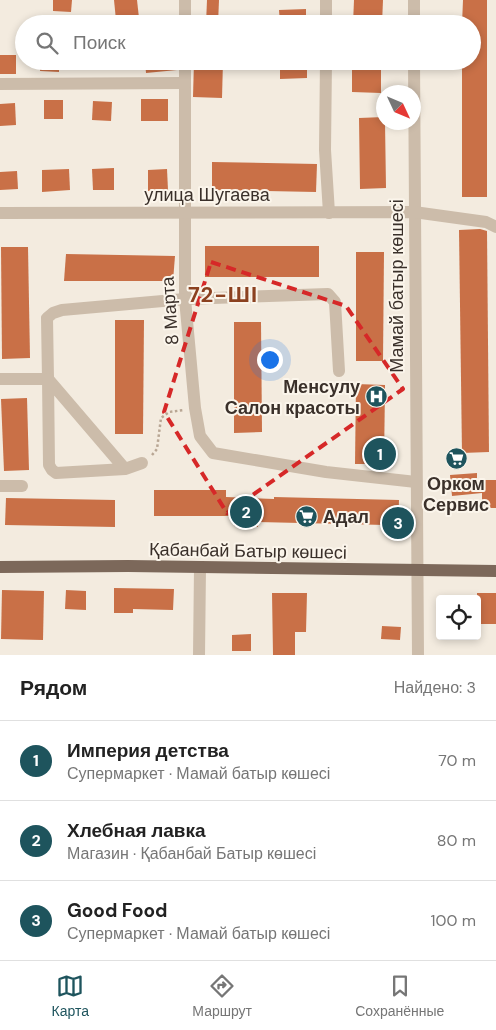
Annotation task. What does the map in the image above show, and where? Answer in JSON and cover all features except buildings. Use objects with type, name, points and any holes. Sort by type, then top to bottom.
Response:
[{"type":"main road","name":"Қабанбай Батыр көшесі","points":[[0,567],[128,566],[496,571]]},
{"type":"street","points":[[185,0],[185,15]]},
{"type":"street","points":[[326,0],[326,15]]},
{"type":"street","points":[[414,0],[414,15]]},
{"type":"street","name":"8 Марта","points":[[185,70],[184,299],[200,436],[213,453],[326,472],[416,482]]},
{"type":"street","points":[[326,70],[325,150],[329,213]]},
{"type":"street","name":"Мамай батыр көшесі","points":[[414,70],[418,655]]},
{"type":"street","points":[[0,84],[185,83]]},
{"type":"street","name":"улица Шугаева","points":[[0,213],[414,212],[486,222],[496,227]]},
{"type":"street","points":[[142,464],[125,469],[56,474],[49,465],[46,318],[53,313],[62,310],[184,299],[328,294],[335,302],[339,371]]},
{"type":"street","points":[[0,379],[48,379],[125,469]]},
{"type":"street","points":[[0,486],[22,486]]},
{"type":"street","points":[[199,655],[200,568]]},
{"type":"path","points":[[142,464],[157,449],[161,418],[169,412],[196,408]]},
{"type":"highlighted area","points":[[211,262],[346,306],[403,389],[227,513],[164,412]]},
{"type":"place","name":"Менсулу Салон красоты","points":[[376,397]]},
{"type":"place","name":"Империя детства","points":[[380,454]]},
{"type":"place","name":"Орком Сервис","points":[[456,459]]},
{"type":"place","name":"Хлебная лавка","points":[[246,512]]},
{"type":"place","name":"Адал","points":[[307,517]]},
{"type":"place","name":"Good Food","points":[[398,523]]},
{"type":"district","name":"72-ШІ","points":[[223,294]]}]
